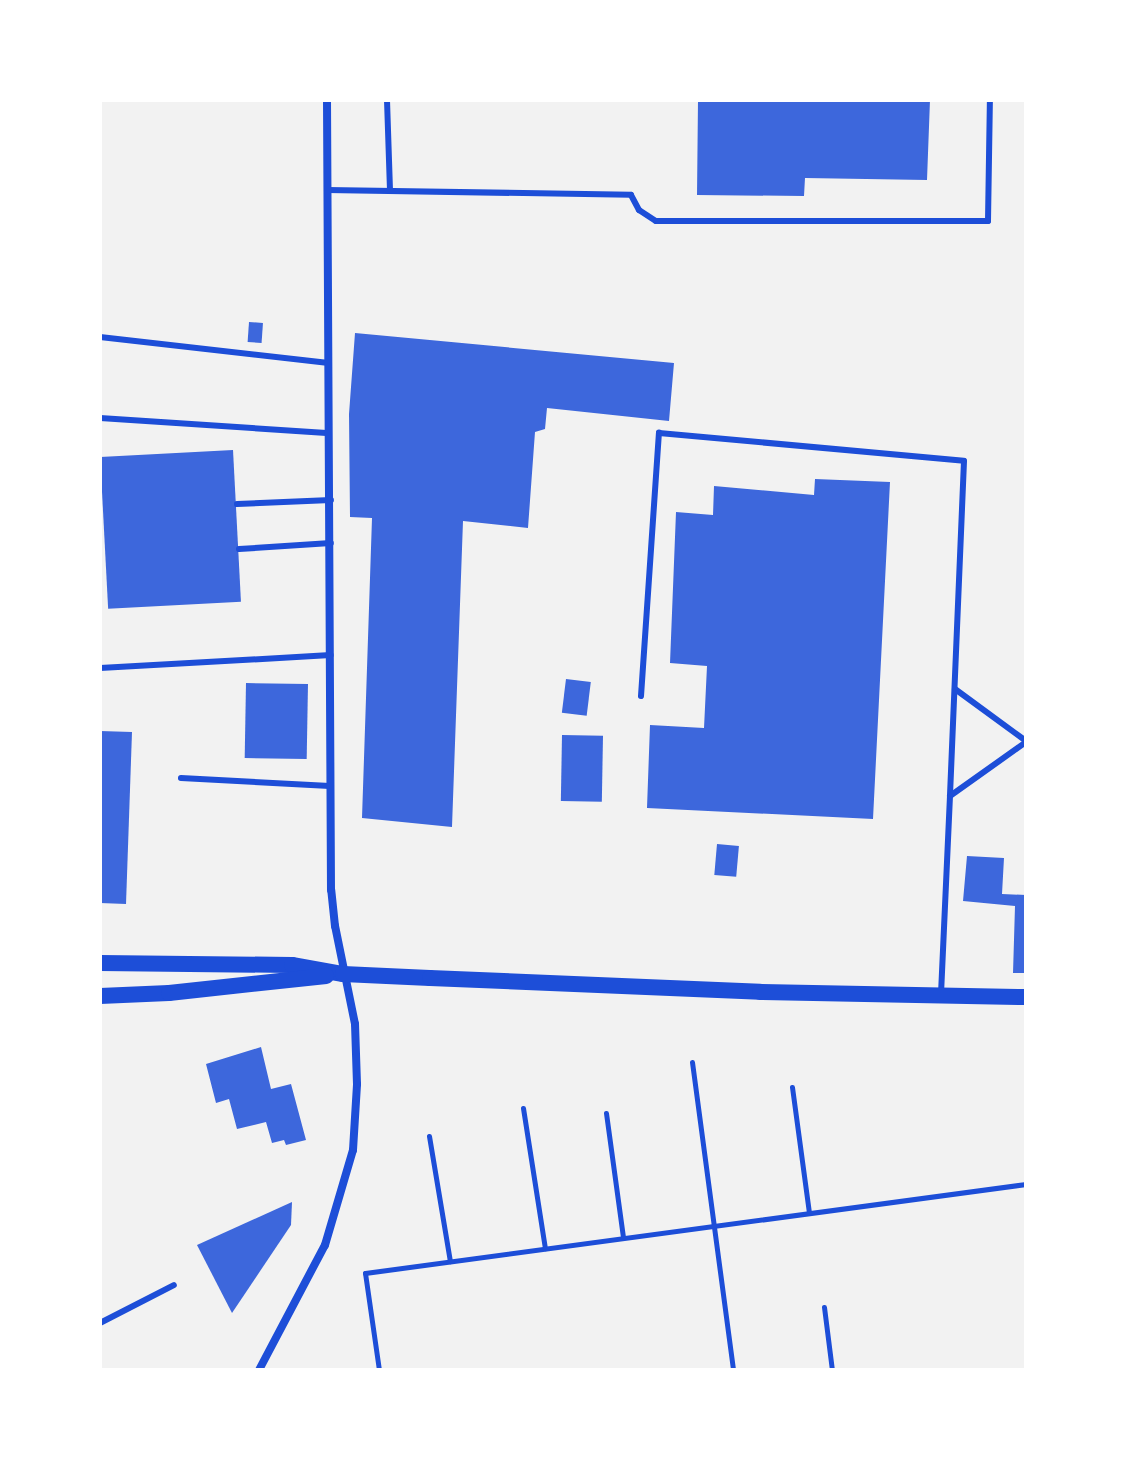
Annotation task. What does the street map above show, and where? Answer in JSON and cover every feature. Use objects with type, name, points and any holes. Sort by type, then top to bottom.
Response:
[{"type":"main road","points":[[100,963],[292,965],[343,974],[941,998],[1026,997]]},
{"type":"main road","points":[[100,996],[169,993],[343,974]]},
{"type":"street","points":[[259,1370],[325,1245],[353,1150],[357,1084],[355,1024],[343,974],[331,890],[327,100]]},
{"type":"lane","points":[[387,100],[390,191]]},
{"type":"lane","points":[[327,190],[631,195],[639,210],[656,221],[988,221],[990,100]]},
{"type":"lane","points":[[100,337],[327,363]]},
{"type":"lane","points":[[100,418],[327,433]]},
{"type":"lane","points":[[641,696],[659,433],[964,461],[941,998]]},
{"type":"lane","points":[[237,504],[331,500]]},
{"type":"lane","points":[[239,549],[331,543]]},
{"type":"lane","points":[[100,668],[331,655]]},
{"type":"lane","points":[[950,796],[1026,741],[955,689]]},
{"type":"lane","points":[[181,778],[330,786]]},
{"type":"lane","points":[[100,1323],[174,1285]]},
{"type":"path","points":[[692,1062],[733,1370]]},
{"type":"path","points":[[792,1087],[809,1212]]},
{"type":"path","points":[[523,1108],[545,1248]]},
{"type":"path","points":[[606,1113],[623,1237]]},
{"type":"path","points":[[429,1136],[450,1261]]},
{"type":"path","points":[[379,1370],[365,1273],[1026,1184]]},
{"type":"path","points":[[824,1307],[832,1370]]},
{"type":"building","points":[[698,100],[930,100],[927,180],[805,178],[804,196],[697,195]]},
{"type":"building","points":[[249,322],[263,323],[262,343],[248,342]]},
{"type":"building","points":[[355,333],[674,363],[669,421],[547,408],[545,429],[535,432],[528,528],[463,521],[452,827],[362,818],[372,518],[350,517],[349,414]]},
{"type":"building","points":[[233,450],[241,602],[108,609],[100,457]]},
{"type":"building","points":[[815,479],[890,482],[873,819],[647,808],[650,725],[704,728],[707,666],[670,663],[676,512],[713,515],[714,486],[814,495]]},
{"type":"building","points":[[566,679],[591,682],[587,716],[562,713]]},
{"type":"building","points":[[246,683],[308,684],[307,759],[245,758]]},
{"type":"building","points":[[100,731],[132,732],[126,904],[100,903]]},
{"type":"building","points":[[562,735],[603,736],[602,802],[561,801]]},
{"type":"building","points":[[717,844],[739,846],[736,877],[714,875]]},
{"type":"building","points":[[967,856],[1004,858],[1002,894],[1026,895],[1026,973],[1013,973],[1015,906],[963,901]]},
{"type":"building","points":[[261,1047],[271,1089],[291,1084],[306,1140],[286,1145],[284,1140],[272,1143],[266,1122],[237,1129],[229,1099],[216,1103],[206,1064]]},
{"type":"building","points":[[292,1202],[291,1225],[232,1313],[197,1245]]}]
